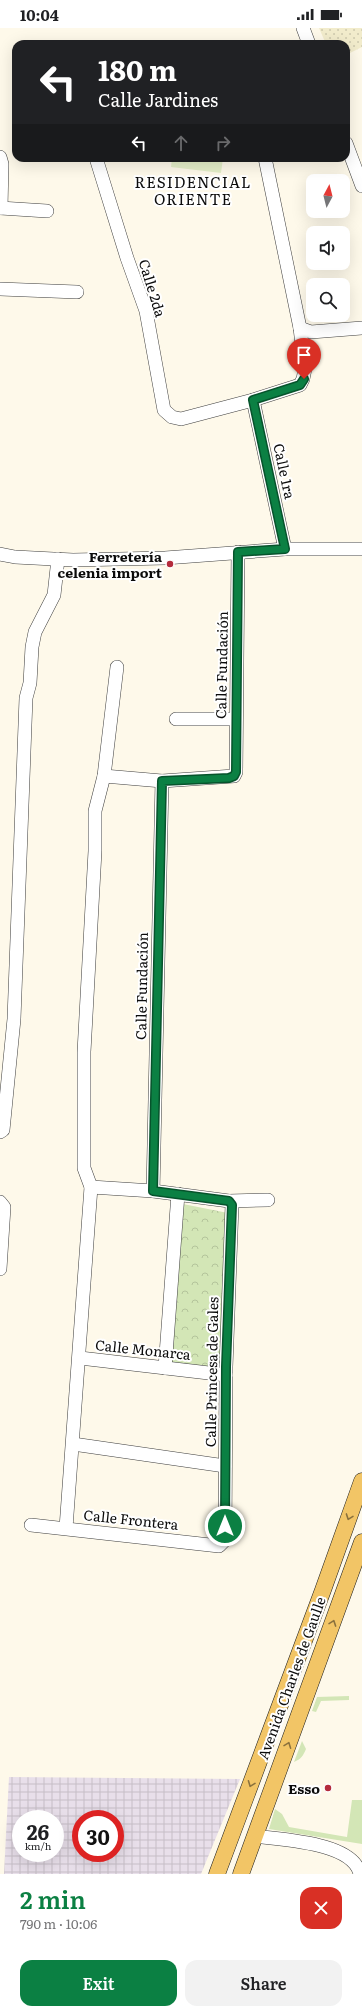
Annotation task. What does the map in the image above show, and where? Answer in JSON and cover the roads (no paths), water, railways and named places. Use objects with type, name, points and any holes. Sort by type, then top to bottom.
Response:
[{"type":"main road","name":"Avenida Charles de Gaulle","points":[[217,1874],[318,1605],[362,1480]]},
{"type":"main road","name":"Avenida Charles de Gaulle","points":[[241,1874],[362,1542]]},
{"type":"street","points":[[303,28],[308,40]]},
{"type":"street","points":[[350,154],[362,186]]},
{"type":"street","points":[[0,157],[2,164],[0,208],[47,211]]},
{"type":"street","name":"Calle 2da","points":[[97,162],[127,258],[146,311],[164,410],[172,417],[181,419],[253,400]]},
{"type":"street","points":[[253,400],[300,385],[304,379],[305,369],[300,328],[266,162]]},
{"type":"street","points":[[0,289],[78,292]]},
{"type":"street","points":[[300,328],[311,332],[362,328]]},
{"type":"street","name":"Calle 1ra","points":[[253,400],[285,549]]},
{"type":"street","points":[[0,554],[15,557],[58,559],[157,558],[285,549],[362,549]]},
{"type":"street","name":"Calle Fundación","points":[[104,776],[162,781],[234,776],[236,772],[238,552]]},
{"type":"street","points":[[1,1131],[14,1019],[26,698],[30,683],[32,647],[36,632],[54,595],[58,559]]},
{"type":"street","points":[[66,1528],[80,1358],[91,1188],[84,1168],[84,1052],[95,851],[95,811],[104,776],[117,667]]},
{"type":"street","points":[[176,719],[236,719]]},
{"type":"street","name":"Calle Fundación","points":[[153,1191],[162,781]]},
{"type":"street","points":[[91,1188],[153,1191],[231,1203],[268,1200]]},
{"type":"street","points":[[165,1368],[178,1194]]},
{"type":"street","points":[[0,1202],[4,1207],[0,1269]]},
{"type":"street","name":"Calle Princesa de Gales","points":[[225,1540],[226,1375],[231,1203]]},
{"type":"street","name":"Calle Monarca","points":[[80,1358],[226,1375]]},
{"type":"street","points":[[73,1444],[225,1466]]},
{"type":"street","name":"Calle Frontera","points":[[31,1525],[219,1546],[225,1540]]},
{"type":"street","points":[[254,1836],[327,1847],[350,1858],[359,1869],[360,1874]]},
{"type":"place","name":"Ferretería celenia import","points":[[170,564]]},
{"type":"place","name":"Esso","points":[[328,1788]]},
{"type":"district","name":"RESIDENCIAL ORIENTE","points":[[193,190]]}]
